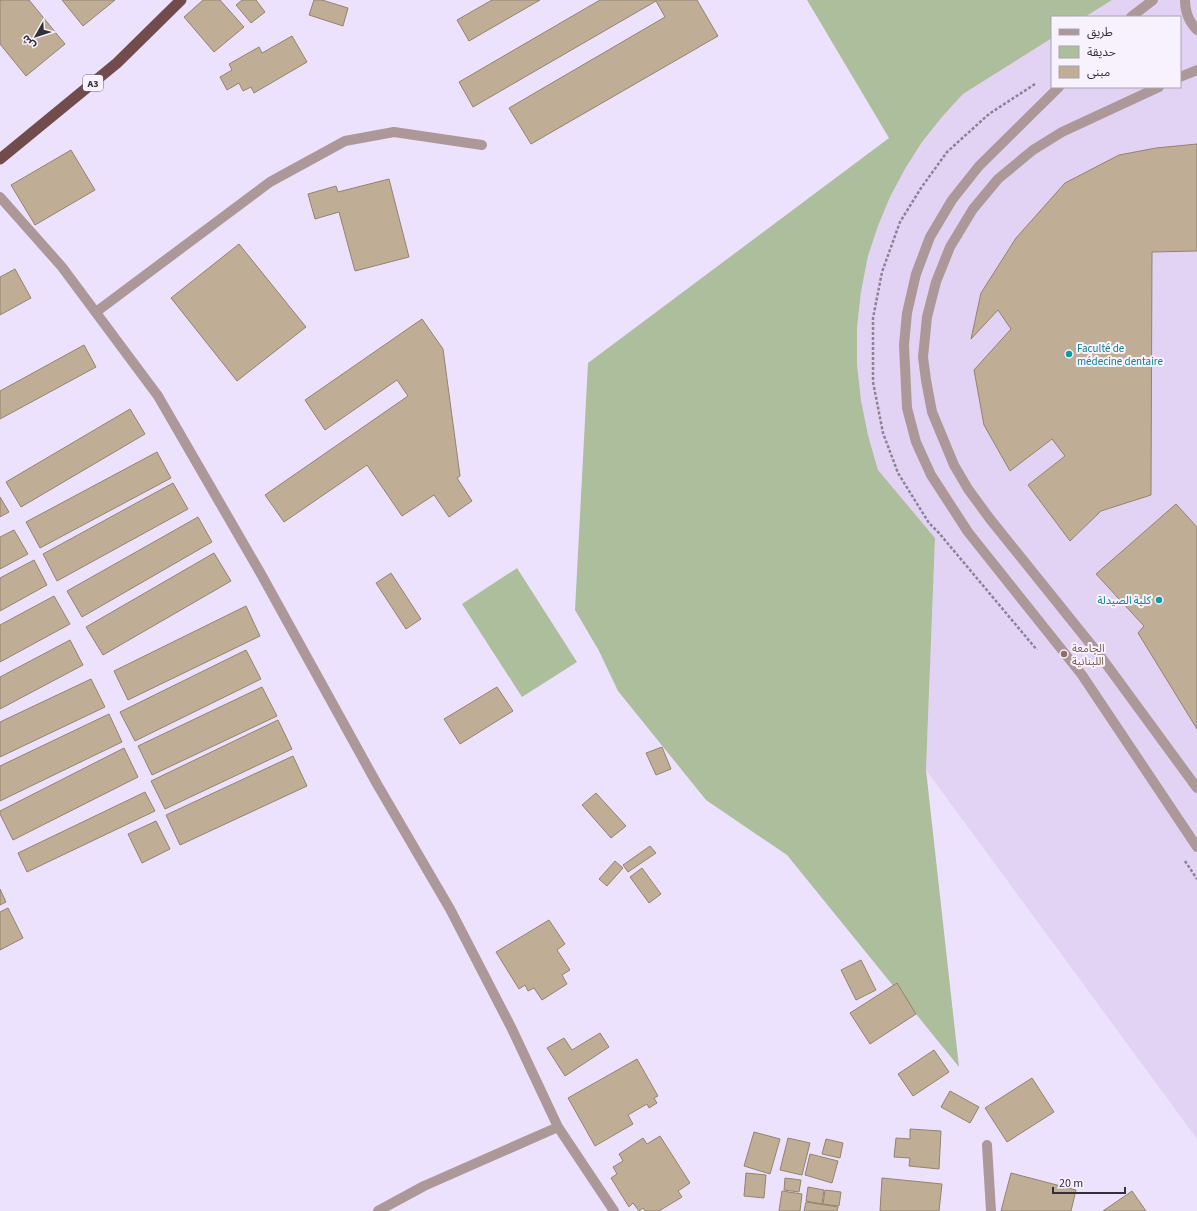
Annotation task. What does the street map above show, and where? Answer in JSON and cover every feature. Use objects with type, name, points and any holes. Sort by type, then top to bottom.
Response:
[{"type":"highway","name":"A3","points":[[0,159],[117,64],[181,0]]},
{"type":"street","points":[[1132,16],[1153,0]]},
{"type":"street","points":[[1184,0],[1185,9],[1193,26],[1197,30]]},
{"type":"street","points":[[1181,78],[1197,70]]},
{"type":"street","points":[[1058,88],[979,166],[952,200],[930,237],[916,274],[907,312],[904,345],[907,408],[916,442],[931,475],[968,532],[1082,675],[1197,847]]},
{"type":"street","points":[[1157,88],[1062,132],[1033,150],[998,179],[973,209],[950,247],[936,282],[927,317],[923,357],[932,412],[954,465],[968,489],[990,519],[1101,657],[1197,788]]},
{"type":"street","points":[[96,312],[270,182],[345,141],[394,132],[482,145]]},
{"type":"street","points":[[0,197],[62,267],[158,396],[261,574],[377,784],[450,908],[512,1029],[558,1127],[614,1211]]},
{"type":"street","points":[[378,1211],[424,1186],[558,1127]]},
{"type":"street","points":[[988,1145],[991,1211]]},
{"type":"path","points":[[1039,81],[989,114],[947,152],[921,188],[900,222],[882,272],[873,318],[873,382],[883,433],[898,473],[906,487],[930,523],[1041,654]]},
{"type":"path","points":[[1184,859],[1197,879]]},
{"type":"shaded area","name":"الجامعة اللبنانية","points":[[1112,0],[1197,0],[1197,1139],[926,770],[935,538],[878,470],[868,435],[861,400],[857,364],[857,328],[861,292],[868,256],[878,226],[890,197],[922,142],[963,94],[1051,39],[1051,88],[1181,88],[1181,16],[1087,16]]},
{"type":"green space","points":[[807,0],[1112,0],[1087,16],[1051,16],[1051,39],[963,94],[942,117],[922,142],[890,197],[868,256],[861,292],[857,328],[857,364],[861,400],[868,435],[878,470],[935,538],[926,770],[959,1067],[787,855],[706,800],[618,691],[599,651],[575,610],[588,363],[889,138]]},
{"type":"green space","points":[[517,568],[577,662],[522,697],[462,604]]},
{"type":"building","points":[[0,0],[29,0],[65,44],[26,76],[0,44]]},
{"type":"building","points":[[62,0],[115,0],[83,26]]},
{"type":"building","points":[[203,0],[220,0],[244,27],[214,52],[184,17]]},
{"type":"building","points":[[242,0],[256,0],[265,12],[251,23],[236,5]]},
{"type":"building","points":[[314,0],[322,0],[348,8],[343,26],[309,15]]},
{"type":"building","points":[[492,0],[540,0],[469,41],[457,20]]},
{"type":"building","points":[[600,0],[697,0],[718,36],[531,144],[509,108],[665,17],[656,1],[473,107],[459,82]]},
{"type":"building","points":[[292,36],[307,62],[254,93],[251,87],[243,91],[239,83],[227,90],[220,77],[232,70],[229,64],[259,47],[262,53]]},
{"type":"building","name":"Faculté de médecine dentaire","points":[[1197,144],[1197,251],[1152,252],[1151,495],[1101,511],[1070,541],[1028,485],[1065,456],[1052,439],[1010,471],[984,425],[974,370],[1011,329],[998,310],[971,339],[981,293],[1016,238],[1065,183],[1119,155],[1156,148]]},
{"type":"building","points":[[71,150],[95,190],[35,225],[11,185]]},
{"type":"building","points":[[389,179],[409,257],[355,271],[339,212],[315,219],[308,194],[336,186],[338,192]]},
{"type":"building","points":[[239,244],[306,327],[237,381],[171,298]]},
{"type":"building","points":[[15,269],[31,298],[0,315],[0,277]]},
{"type":"building","points":[[422,319],[443,349],[460,476],[457,478],[472,501],[449,517],[434,495],[402,516],[367,465],[284,522],[265,495],[408,396],[397,380],[325,430],[305,400]]},
{"type":"building","points":[[84,345],[96,367],[0,419],[0,391]]},
{"type":"building","points":[[130,409],[145,434],[21,507],[6,482]]},
{"type":"building","points":[[157,452],[171,478],[40,548],[26,522]]},
{"type":"building","points":[[173,483],[188,509],[57,581],[43,554]]},
{"type":"building","points":[[0,497],[9,512],[0,517]]},
{"type":"building","name":"كلية الصيدلة","points":[[1176,504],[1197,527],[1197,729],[1138,633],[1144,626],[1096,574]]},
{"type":"building","points":[[198,517],[212,542],[82,617],[67,591]]},
{"type":"building","points":[[14,530],[28,554],[0,569],[0,537]]},
{"type":"building","points":[[214,553],[231,581],[103,655],[86,627]]},
{"type":"building","points":[[34,560],[47,585],[0,611],[0,578]]},
{"type":"building","points":[[391,573],[421,619],[406,629],[376,583]]},
{"type":"building","points":[[54,596],[70,624],[0,662],[0,625]]},
{"type":"building","points":[[246,606],[260,636],[128,700],[114,671]]},
{"type":"building","points":[[70,640],[83,665],[0,709],[0,677]]},
{"type":"building","points":[[246,650],[261,679],[135,741],[120,712]]},
{"type":"building","points":[[91,679],[105,707],[0,757],[0,722]]},
{"type":"building","points":[[262,687],[277,716],[152,775],[138,746]]},
{"type":"building","points":[[497,687],[513,711],[460,744],[444,719]]},
{"type":"building","points":[[109,714],[122,742],[0,801],[0,766]]},
{"type":"building","points":[[278,720],[292,749],[165,809],[151,781]]},
{"type":"building","points":[[662,747],[671,769],[656,775],[646,753]]},
{"type":"building","points":[[124,748],[138,777],[13,840],[0,814],[0,811]]},
{"type":"building","points":[[293,756],[307,786],[180,845],[166,815]]},
{"type":"building","points":[[145,792],[155,811],[27,872],[18,853]]},
{"type":"building","points":[[596,793],[626,826],[611,838],[582,805]]},
{"type":"building","points":[[156,821],[170,849],[142,863],[128,834]]},
{"type":"building","points":[[650,846],[656,853],[628,872],[623,865]]},
{"type":"building","points":[[615,861],[623,868],[607,886],[599,879]]},
{"type":"building","points":[[642,868],[661,894],[649,903],[630,877]]},
{"type":"building","points":[[0,889],[6,902],[0,905]]},
{"type":"building","points":[[8,908],[23,938],[0,950],[0,912]]},
{"type":"building","points":[[549,920],[565,944],[557,950],[570,970],[562,975],[567,984],[542,1000],[534,988],[528,991],[525,985],[519,989],[496,952]]},
{"type":"building","points":[[861,960],[876,990],[856,1000],[841,970]]},
{"type":"building","points":[[897,983],[916,1014],[870,1044],[850,1013]]},
{"type":"building","points":[[600,1033],[609,1047],[565,1076],[547,1048],[564,1038],[572,1050]]},
{"type":"building","points":[[934,1050],[949,1072],[913,1096],[898,1074]]},
{"type":"building","points":[[637,1059],[658,1096],[654,1098],[657,1103],[649,1108],[647,1104],[628,1115],[633,1124],[595,1146],[568,1098]]},
{"type":"building","points":[[1032,1078],[1054,1112],[1007,1142],[985,1108]]},
{"type":"building","points":[[950,1091],[979,1107],[970,1123],[941,1107]]},
{"type":"building","points":[[910,1129],[941,1131],[939,1169],[909,1166],[910,1158],[894,1157],[896,1138],[910,1139]]},
{"type":"building","points":[[754,1132],[780,1139],[770,1174],[744,1166]]},
{"type":"building","points":[[660,1136],[690,1183],[678,1191],[682,1197],[659,1211],[645,1211],[643,1208],[639,1211],[633,1203],[629,1207],[611,1178],[617,1174],[613,1167],[623,1161],[619,1154],[643,1138],[647,1144]]},
{"type":"building","points":[[788,1138],[810,1143],[802,1175],[780,1170]]},
{"type":"building","points":[[826,1139],[843,1143],[840,1158],[822,1154]]},
{"type":"building","points":[[810,1154],[838,1161],[832,1183],[805,1175]]},
{"type":"building","points":[[746,1173],[766,1175],[764,1198],[744,1196]]},
{"type":"building","points":[[1011,1173],[1076,1190],[1071,1211],[1001,1211]]},
{"type":"building","points":[[785,1178],[801,1180],[799,1192],[784,1190]]},
{"type":"building","points":[[882,1178],[942,1184],[939,1211],[880,1211]]},
{"type":"building","points":[[808,1187],[824,1190],[822,1204],[806,1201]]},
{"type":"building","points":[[825,1190],[841,1192],[839,1206],[823,1204]]},
{"type":"building","points":[[782,1191],[802,1194],[800,1211],[779,1211]]},
{"type":"building","points":[[1132,1191],[1146,1211],[1103,1211]]},
{"type":"building","points":[[806,1202],[838,1207],[837,1211],[804,1211]]},
{"type":"place","name":"Faculté de médecine dentaire","points":[[1069,354]]},
{"type":"place","name":"كلية الصيدلة","points":[[1159,600]]},
{"type":"place","name":"الجامعة اللبنانية","points":[[1064,654]]}]
